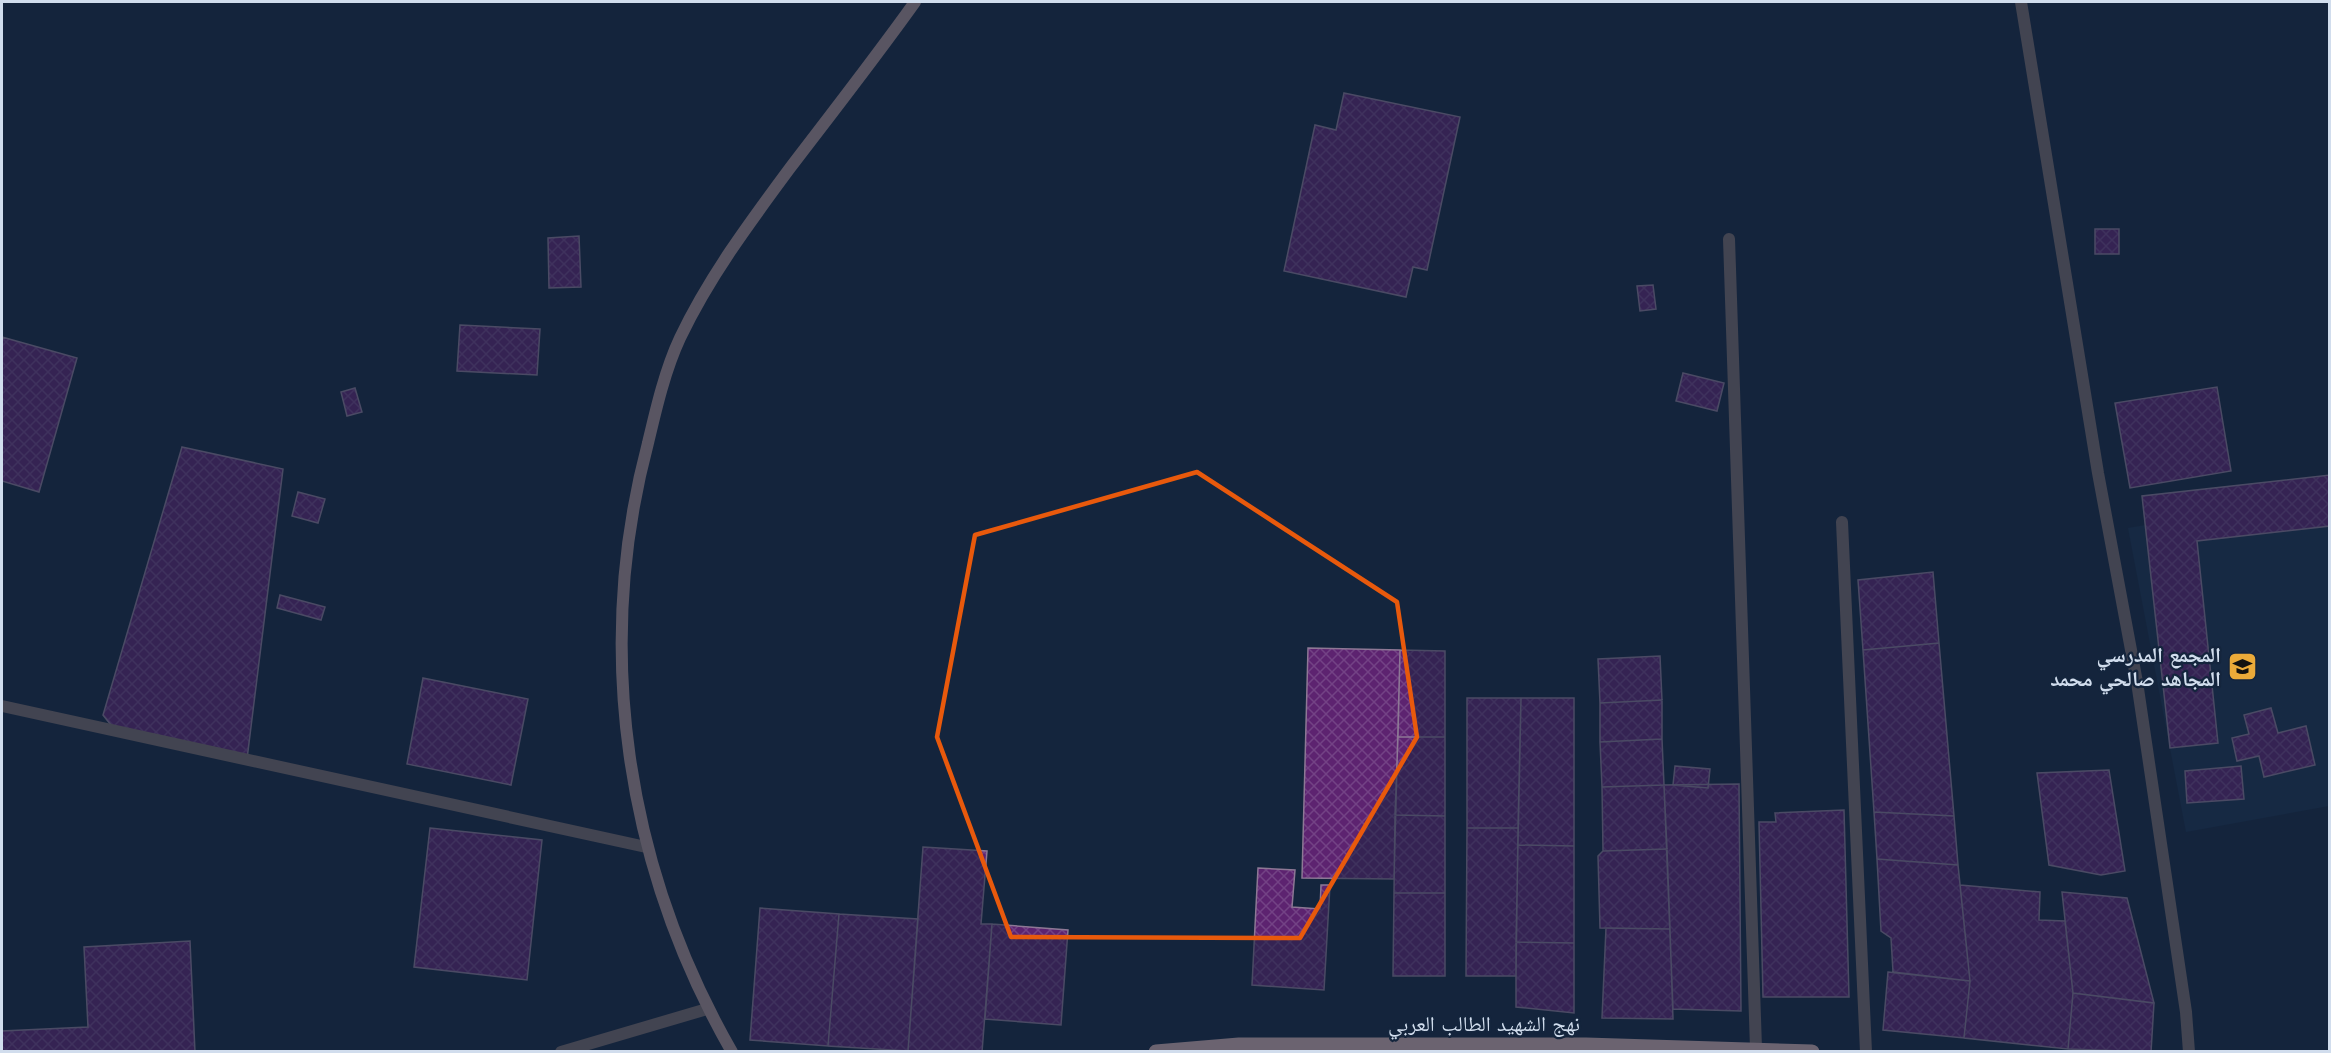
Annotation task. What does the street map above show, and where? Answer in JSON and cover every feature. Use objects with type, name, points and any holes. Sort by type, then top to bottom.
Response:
[{"type":"main road","points":[[732,1052],[707,1009],[669,923],[646,847],[629,763],[622,662],[625,566],[633,504],[654,417],[680,339],[739,237],[915,2]]},
{"type":"main road","name":"نهج الشهيد الطالب العربي","points":[[1156,1052],[1239,1045],[1586,1045],[1756,1048],[1812,1052]]},
{"type":"street","points":[[2021,2],[2096,462],[2137,682],[2186,1012],[2189,1052]]},
{"type":"street","points":[[1729,239],[1756,1048]]},
{"type":"street","points":[[1842,522],[1866,1052]]},
{"type":"street","points":[[2,706],[646,847]]},
{"type":"street","points":[[561,1052],[707,1009]]},
{"type":"highlighted area","points":[[1197,472],[1397,602],[1417,737],[1300,938],[1011,937],[937,737],[975,535]]},
{"type":"shaded area","name":"المجمع المدرسي المجاهد صالحي محمد","points":[[2329,493],[2329,806],[2186,832],[2128,528]]},
{"type":"building","points":[[1344,93],[1460,117],[1427,270],[1413,267],[1406,297],[1284,271],[1315,125],[1336,130]]},
{"type":"building","points":[[2095,229],[2119,229],[2119,254],[2095,254]]},
{"type":"building","points":[[579,236],[581,287],[549,288],[548,238]]},
{"type":"building","points":[[1653,285],[1656,309],[1640,311],[1637,286]]},
{"type":"building","points":[[460,325],[540,329],[537,375],[457,371]]},
{"type":"building","points":[[2,337],[77,358],[39,492],[2,481]]},
{"type":"building","points":[[1683,373],[1724,383],[1717,411],[1676,401]]},
{"type":"building","points":[[2217,387],[2231,471],[2130,488],[2115,403]]},
{"type":"building","points":[[355,388],[362,412],[347,416],[341,392]]},
{"type":"building","points":[[182,447],[283,469],[247,759],[115,730],[103,715]]},
{"type":"building","points":[[2330,475],[2330,526],[2197,541],[2218,743],[2170,748],[2142,496]]},
{"type":"building","points":[[298,492],[325,499],[318,523],[292,516]]},
{"type":"building","points":[[1933,572],[1939,643],[1863,650],[1858,580]]},
{"type":"building","points":[[280,595],[325,607],[321,620],[277,608]]},
{"type":"building","points":[[1939,643],[1954,816],[1874,812],[1863,650]]},
{"type":"building","points":[[1308,648],[1400,650],[1394,879],[1302,878]]},
{"type":"building","points":[[1400,650],[1445,651],[1445,737],[1398,737]]},
{"type":"building","points":[[1660,656],[1662,700],[1600,703],[1598,659]]},
{"type":"building","points":[[423,678],[528,699],[511,785],[407,764]]},
{"type":"building","points":[[1467,698],[1521,698],[1518,828],[1467,828]]},
{"type":"building","points":[[1521,698],[1574,698],[1574,846],[1518,845]]},
{"type":"building","points":[[1662,700],[1662,739],[1600,742],[1600,703]]},
{"type":"building","points":[[2271,708],[2278,733],[2306,726],[2315,765],[2264,777],[2259,756],[2237,761],[2232,738],[2249,734],[2244,715]]},
{"type":"building","points":[[1398,737],[1445,737],[1445,816],[1395,815]]},
{"type":"building","points":[[1662,739],[1664,785],[1602,787],[1600,742]]},
{"type":"building","points":[[1675,766],[1710,769],[1708,788],[1673,785]]},
{"type":"building","points":[[2241,766],[2244,799],[2187,803],[2185,771]]},
{"type":"building","points":[[2109,770],[2125,871],[2101,875],[2049,865],[2037,773]]},
{"type":"building","points":[[1739,784],[1741,1011],[1673,1009],[1664,785]]},
{"type":"building","points":[[1664,785],[1667,849],[1603,851],[1602,787]]},
{"type":"building","points":[[1844,810],[1849,997],[1763,997],[1759,822],[1776,822],[1775,813]]},
{"type":"building","points":[[1874,812],[1954,816],[1958,865],[1877,859]]},
{"type":"building","points":[[1395,815],[1445,816],[1445,893],[1394,893]]},
{"type":"building","points":[[430,828],[542,840],[527,980],[414,967]]},
{"type":"building","points":[[1467,828],[1518,828],[1516,976],[1466,976]]},
{"type":"building","points":[[1518,845],[1574,846],[1574,943],[1516,942]]},
{"type":"building","points":[[923,847],[987,851],[981,924],[992,924],[982,1052],[908,1051]]},
{"type":"building","points":[[1667,849],[1670,929],[1600,928],[1598,856],[1603,851]]},
{"type":"building","points":[[1877,859],[1958,865],[1970,981],[1893,972],[1891,938],[1881,931]]},
{"type":"building","points":[[1258,868],[1295,870],[1292,907],[1320,909],[1321,885],[1330,885],[1324,990],[1252,985]]},
{"type":"building","points":[[1960,885],[2040,892],[2039,920],[2065,921],[2073,993],[2068,1049],[1964,1038],[1970,981]]},
{"type":"building","points":[[2062,892],[2127,898],[2154,1003],[2073,993]]},
{"type":"building","points":[[1394,893],[1445,893],[1445,976],[1393,976]]},
{"type":"building","points":[[760,908],[839,914],[828,1046],[750,1040]]},
{"type":"building","points":[[839,914],[918,919],[908,1051],[828,1046]]},
{"type":"building","points":[[992,924],[1068,930],[1061,1025],[985,1019]]},
{"type":"building","points":[[1606,928],[1670,929],[1673,1019],[1602,1018]]},
{"type":"building","points":[[190,941],[195,1052],[2,1052],[2,1031],[88,1027],[84,947]]},
{"type":"building","points":[[1516,942],[1574,943],[1574,1013],[1516,1007]]},
{"type":"building","points":[[1888,972],[1970,981],[1964,1038],[1883,1030]]},
{"type":"building","points":[[2073,993],[2154,1003],[2151,1052],[2068,1049]]},
{"type":"place","name":"المجمع المدرسي المجاهد صالحي محمد","points":[[2242,667]]}]
